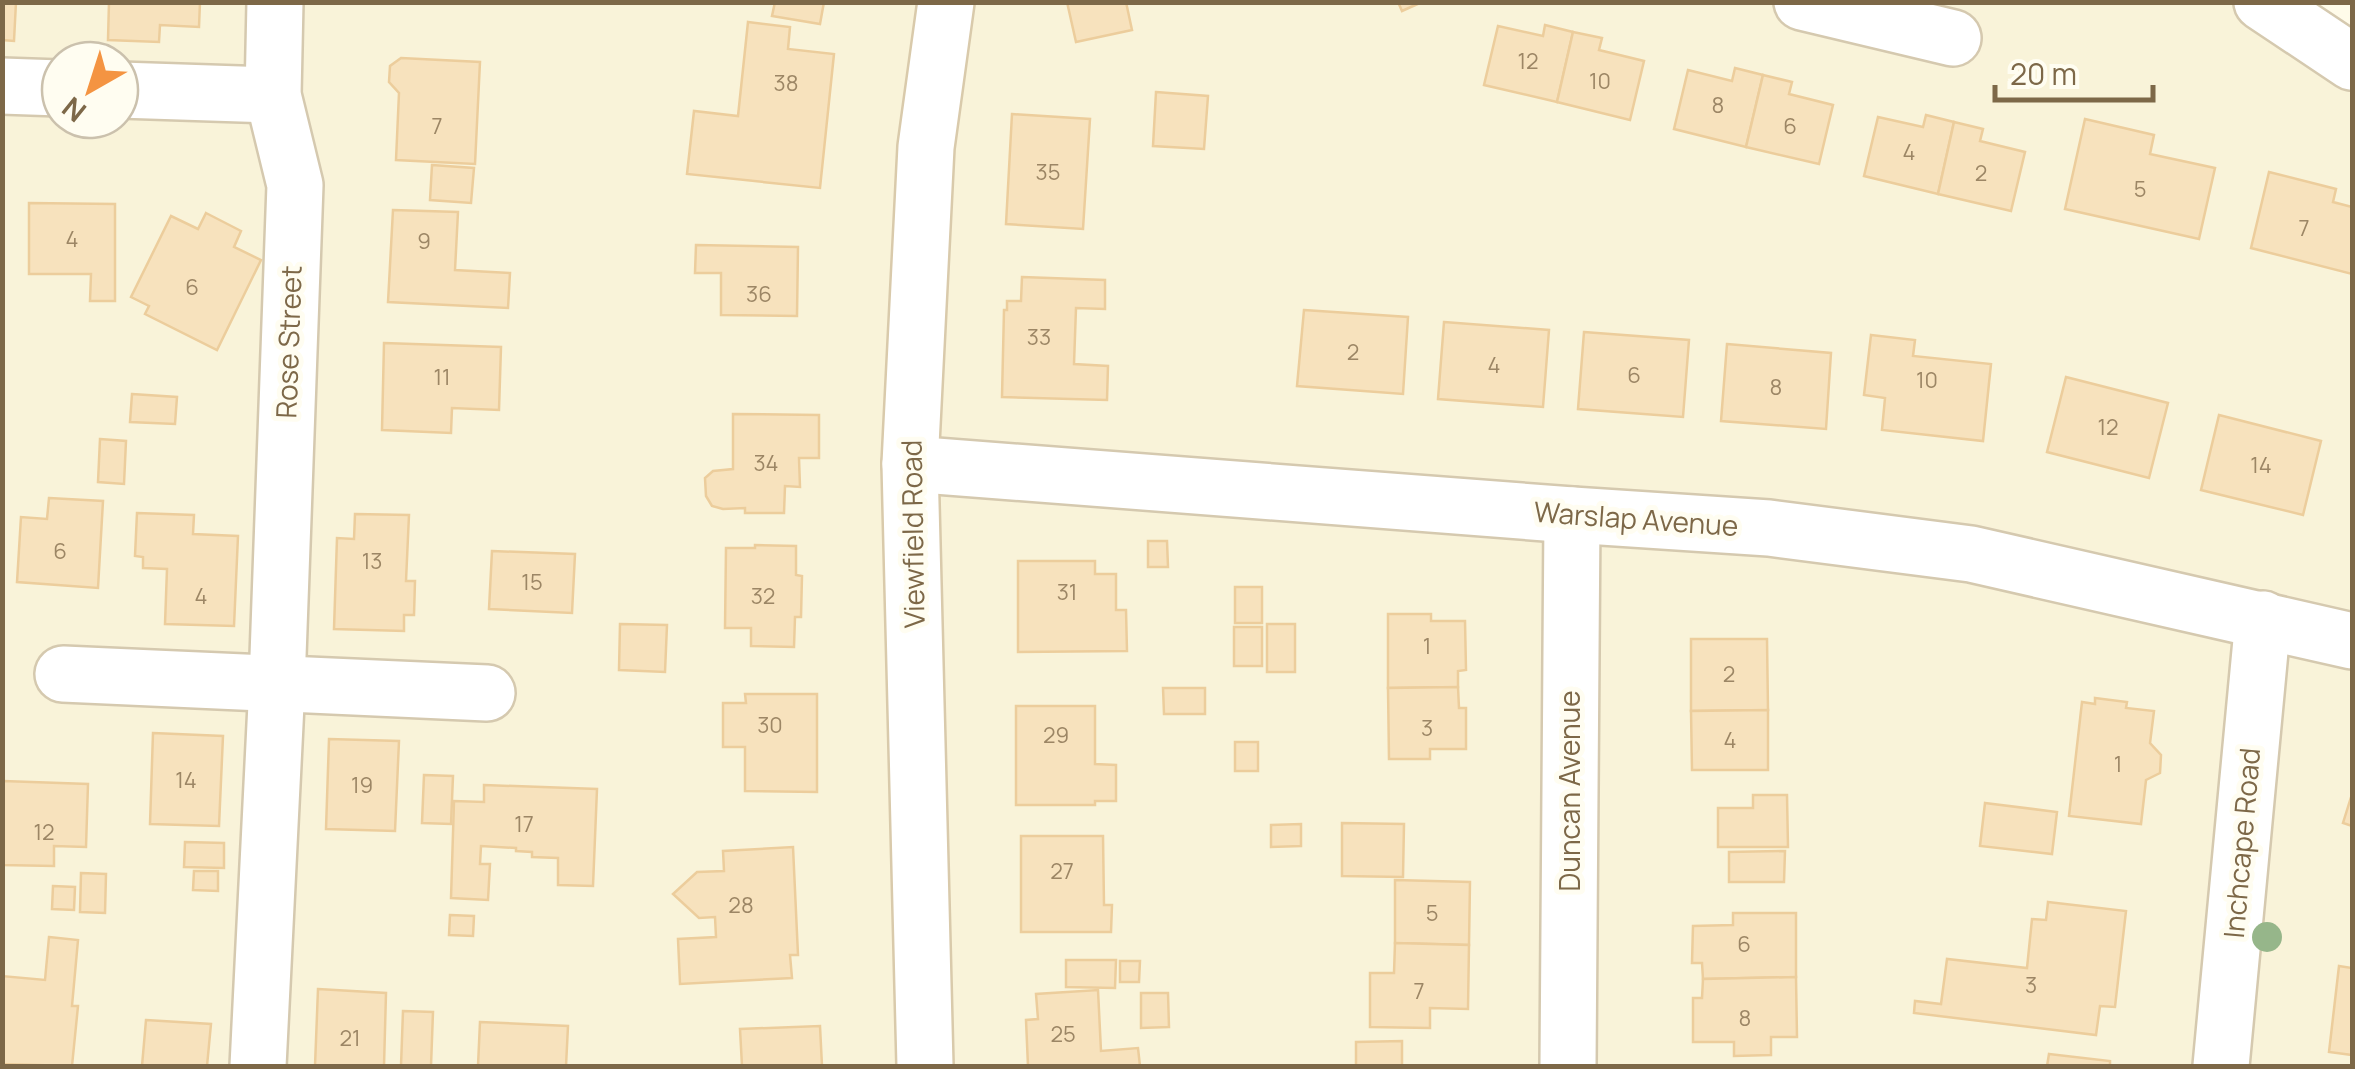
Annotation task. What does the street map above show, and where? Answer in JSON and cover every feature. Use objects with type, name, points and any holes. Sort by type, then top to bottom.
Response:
[{"type":"street","name":"Rose Street","points":[[258,1066],[295,185],[273,95],[276,2]]},
{"type":"street","name":"Viewfield Road","points":[[924,1066],[910,464],[926,147],[946,2]]},
{"type":"street","points":[[1802,2],[1953,38]]},
{"type":"street","points":[[2262,2],[2352,62]]},
{"type":"street","points":[[2,86],[40,87]]},
{"type":"street","points":[[140,91],[273,95]]},
{"type":"street","name":"Warslap Avenue","points":[[910,464],[1769,528],[1971,554],[2352,641]]},
{"type":"street","name":"Duncan Avenue","points":[[1568,1066],[1572,516]]},
{"type":"street","name":"Inchcape Road","points":[[2221,1066],[2262,619]]},
{"type":"street","points":[[63,674],[487,693]]},
{"type":"shaded area","points":[[2,3],[2303,3],[2352,37],[2352,1066],[3,1066]]},
{"type":"building","points":[[2,2],[16,2],[14,41],[2,40]]},
{"type":"building","points":[[109,2],[200,2],[199,27],[160,25],[159,42],[108,40]]},
{"type":"building","points":[[775,2],[824,2],[820,24],[772,16]]},
{"type":"building","points":[[1067,2],[1126,2],[1132,30],[1076,42]]},
{"type":"building","points":[[1398,2],[1422,2],[1402,11]]},
{"type":"building","points":[[748,22],[790,27],[788,49],[834,54],[820,188],[687,174],[694,111],[738,116]]},
{"type":"building","points":[[1545,25],[1573,32],[1557,102],[1484,85],[1498,26],[1543,36]]},
{"type":"building","points":[[1573,32],[1602,38],[1599,50],[1644,61],[1630,120],[1557,102]]},
{"type":"building","points":[[401,58],[480,62],[475,164],[396,160],[399,93],[389,82],[390,66]]},
{"type":"building","points":[[1735,68],[1763,75],[1746,147],[1674,129],[1688,70],[1732,81]]},
{"type":"building","points":[[1763,75],[1792,82],[1789,94],[1833,105],[1819,164],[1746,147]]},
{"type":"building","points":[[1156,92],[1208,96],[1204,149],[1153,146]]},
{"type":"building","points":[[1012,114],[1090,119],[1083,229],[1006,224]]},
{"type":"building","points":[[1926,115],[1954,122],[1938,194],[1864,176],[1878,117],[1923,127]]},
{"type":"building","points":[[2085,119],[2154,135],[2150,154],[2215,168],[2199,239],[2065,209]]},
{"type":"building","points":[[1954,122],[1983,129],[1980,141],[2025,152],[2011,211],[1938,194]]},
{"type":"building","points":[[432,165],[474,168],[471,203],[430,200]]},
{"type":"building","points":[[2269,172],[2336,189],[2333,202],[2352,207],[2352,274],[2251,248]]},
{"type":"building","points":[[29,203],[115,204],[115,301],[90,301],[91,274],[29,274]]},
{"type":"building","points":[[393,210],[458,212],[455,270],[510,273],[508,308],[388,302]]},
{"type":"building","points":[[206,213],[241,231],[234,247],[261,260],[217,350],[145,314],[149,306],[131,297],[171,216],[198,229]]},
{"type":"building","points":[[696,245],[798,247],[797,316],[721,315],[721,273],[695,273]]},
{"type":"building","points":[[1022,277],[1105,280],[1105,309],[1076,308],[1074,364],[1108,366],[1107,400],[1002,397],[1004,310],[1007,301],[1021,301]]},
{"type":"building","points":[[1304,310],[1408,317],[1403,394],[1297,386]]},
{"type":"building","points":[[1444,322],[1549,330],[1543,407],[1438,399]]},
{"type":"building","points":[[1584,332],[1689,340],[1683,417],[1578,409]]},
{"type":"building","points":[[1871,335],[1915,340],[1913,356],[1991,364],[1983,441],[1882,430],[1885,398],[1864,395]]},
{"type":"building","points":[[384,343],[501,347],[499,410],[452,408],[451,433],[382,430]]},
{"type":"building","points":[[1727,344],[1831,353],[1826,429],[1721,421]]},
{"type":"building","points":[[2066,377],[2168,403],[2149,478],[2047,452]]},
{"type":"building","points":[[132,394],[177,397],[175,424],[130,422]]},
{"type":"building","points":[[733,414],[819,415],[819,458],[799,458],[800,487],[785,486],[784,513],[723,509],[712,506],[706,496],[705,478],[713,471],[733,469]]},
{"type":"building","points":[[2219,415],[2321,441],[2303,515],[2201,490]]},
{"type":"building","points":[[100,439],[126,441],[124,484],[98,482]]},
{"type":"building","points":[[49,498],[103,501],[98,588],[17,582],[21,517],[47,519]]},
{"type":"building","points":[[137,513],[194,515],[193,534],[238,536],[234,626],[165,624],[167,569],[143,568],[143,557],[135,556]]},
{"type":"building","points":[[355,514],[409,515],[406,581],[415,581],[414,615],[404,615],[404,631],[334,629],[337,538],[354,539]]},
{"type":"building","points":[[1148,541],[1167,541],[1168,567],[1148,567]]},
{"type":"building","points":[[796,546],[796,575],[802,576],[801,617],[795,617],[794,647],[751,646],[751,628],[725,628],[726,548]]},
{"type":"building","points":[[492,551],[575,554],[572,613],[489,609]]},
{"type":"building","points":[[1018,561],[1095,561],[1095,574],[1116,574],[1116,610],[1126,610],[1127,651],[1018,652]]},
{"type":"building","points":[[1235,587],[1262,587],[1262,623],[1235,623]]},
{"type":"building","points":[[1388,614],[1431,614],[1431,621],[1465,621],[1466,670],[1458,671],[1458,687],[1388,688]]},
{"type":"building","points":[[620,624],[667,625],[665,672],[619,670]]},
{"type":"building","points":[[1267,624],[1295,624],[1295,672],[1267,672]]},
{"type":"building","points":[[1234,627],[1262,627],[1262,666],[1234,666]]},
{"type":"building","points":[[1691,639],[1767,639],[1768,710],[1691,711]]},
{"type":"building","points":[[1458,687],[1459,708],[1466,708],[1466,749],[1430,749],[1430,759],[1389,759],[1388,688]]},
{"type":"building","points":[[1163,688],[1205,688],[1205,714],[1164,714]]},
{"type":"building","points":[[745,694],[817,694],[817,792],[745,791],[745,747],[723,747],[723,703],[746,703]]},
{"type":"building","points":[[2095,698],[2127,702],[2126,708],[2154,711],[2150,743],[2161,755],[2160,773],[2146,780],[2141,824],[2069,816],[2082,702],[2095,704]]},
{"type":"building","points":[[1016,706],[1095,706],[1095,764],[1116,765],[1116,801],[1095,801],[1095,805],[1016,805]]},
{"type":"building","points":[[1768,710],[1768,770],[1692,770],[1691,711]]},
{"type":"building","points":[[153,733],[223,736],[219,826],[150,824]]},
{"type":"building","points":[[329,739],[399,741],[395,831],[326,829]]},
{"type":"building","points":[[1235,742],[1258,742],[1258,771],[1235,771]]},
{"type":"building","points":[[424,775],[453,776],[451,824],[422,823]]},
{"type":"building","points":[[3,781],[88,784],[86,847],[54,846],[54,866],[2,865]]},
{"type":"building","points":[[484,785],[597,789],[593,886],[558,885],[558,858],[532,857],[532,852],[516,848],[481,846],[480,864],[490,864],[488,900],[451,898],[454,801],[484,802]]},
{"type":"building","points":[[2352,794],[2352,826],[2343,823]]},
{"type":"building","points":[[1753,795],[1787,795],[1788,847],[1718,847],[1718,808],[1753,808]]},
{"type":"building","points":[[1985,803],[2057,812],[2052,854],[1980,846]]},
{"type":"building","points":[[1342,823],[1404,824],[1403,877],[1342,876]]},
{"type":"building","points":[[1301,824],[1301,846],[1271,847],[1271,825]]},
{"type":"building","points":[[1021,836],[1103,836],[1104,905],[1112,905],[1111,932],[1021,932]]},
{"type":"building","points":[[185,842],[224,843],[224,868],[184,867]]},
{"type":"building","points":[[793,847],[798,955],[790,955],[792,978],[680,984],[678,939],[716,937],[715,917],[699,918],[673,894],[697,872],[724,871],[723,851]]},
{"type":"building","points":[[1785,851],[1784,882],[1729,882],[1729,852]]},
{"type":"building","points":[[194,871],[218,871],[218,891],[193,890]]},
{"type":"building","points":[[81,873],[106,874],[105,913],[80,912]]},
{"type":"building","points":[[1395,880],[1470,882],[1469,945],[1395,943]]},
{"type":"building","points":[[53,886],[75,887],[74,910],[52,909]]},
{"type":"building","points":[[2048,902],[2126,911],[2115,1007],[2100,1006],[2096,1035],[1914,1013],[1915,1001],[1941,1004],[1947,959],[2027,968],[2032,919],[2046,920]]},
{"type":"building","points":[[1733,913],[1796,913],[1796,977],[1703,979],[1702,963],[1692,963],[1693,926],[1733,925]]},
{"type":"building","points":[[450,915],[474,916],[473,936],[449,935]]},
{"type":"building","points":[[49,937],[78,940],[72,1006],[78,1006],[72,1066],[2,1064],[2,976],[45,980]]},
{"type":"building","points":[[1395,943],[1469,945],[1468,1009],[1430,1008],[1430,1028],[1370,1027],[1370,973],[1394,973]]},
{"type":"building","points":[[1066,960],[1116,960],[1115,988],[1066,987]]},
{"type":"building","points":[[1120,961],[1140,961],[1139,982],[1120,982]]},
{"type":"building","points":[[2339,966],[2352,968],[2352,1055],[2329,1052]]},
{"type":"building","points":[[1796,977],[1797,1037],[1771,1037],[1771,1055],[1734,1056],[1734,1042],[1693,1042],[1693,998],[1702,998],[1703,979]]},
{"type":"building","points":[[318,989],[386,993],[384,1066],[315,1066]]},
{"type":"building","points":[[1098,990],[1101,1051],[1138,1048],[1140,1066],[1028,1066],[1026,1020],[1038,1019],[1036,994]]},
{"type":"building","points":[[1141,993],[1168,993],[1169,1027],[1141,1028]]},
{"type":"building","points":[[403,1011],[433,1012],[431,1066],[401,1066]]},
{"type":"building","points":[[146,1020],[211,1024],[207,1066],[142,1066]]},
{"type":"building","points":[[480,1022],[568,1026],[566,1066],[478,1066]]},
{"type":"building","points":[[820,1026],[822,1066],[742,1066],[740,1029]]},
{"type":"building","points":[[1402,1041],[1402,1066],[1356,1066],[1356,1042]]},
{"type":"building","points":[[2049,1054],[2110,1061],[2110,1066],[2047,1066]]}]
